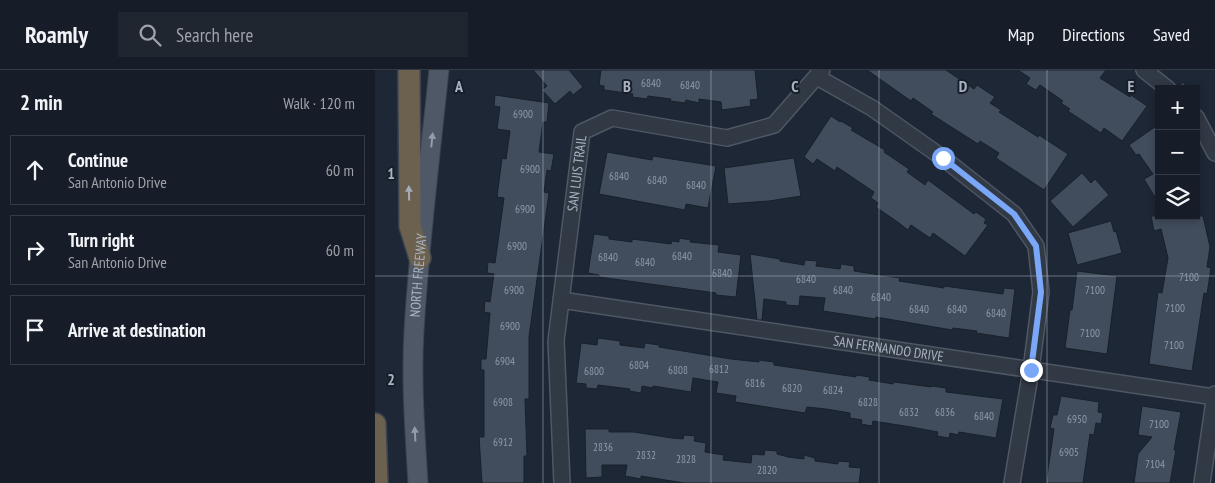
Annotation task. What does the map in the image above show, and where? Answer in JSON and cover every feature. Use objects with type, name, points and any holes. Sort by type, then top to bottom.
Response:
[{"type":"highway","points":[[409,70],[410,226],[420,258]]},
{"type":"highway","points":[[375,424],[377,483]]},
{"type":"main road","name":"NORTH FREEWAY","points":[[417,483],[413,411],[414,333],[439,70]]},
{"type":"street","points":[[1144,70],[1163,85]]},
{"type":"street","points":[[820,73],[943,158],[1014,214],[1036,246],[1041,292],[1031,370],[1012,483]]},
{"type":"street","name":"SAN LUIS TRAIL","points":[[563,483],[556,342],[582,132],[612,118],[727,138],[774,125],[820,73]]},
{"type":"street","points":[[1200,125],[1215,153]]},
{"type":"street","name":"SAN FERNANDO DRIVE","points":[[561,300],[1215,396]]},
{"type":"street","points":[[1202,483],[1215,396]]},
{"type":"building","points":[[533,70],[569,70],[583,87],[573,95],[570,91],[555,104],[542,90],[547,86]]},
{"type":"building","points":[[601,70],[755,70],[758,99],[750,100],[751,106],[722,110],[721,102],[699,99],[699,103],[686,100],[685,103],[648,96],[647,99],[632,97],[633,94],[604,90],[604,86],[599,85]]},
{"type":"building","points":[[867,70],[946,70],[974,89],[977,85],[995,97],[990,103],[1001,110],[999,112],[1068,154],[1044,190],[996,158],[999,153],[980,141],[978,144],[931,114],[933,112],[913,98],[911,101]]},
{"type":"building","points":[[1018,70],[1106,70],[1100,78],[1147,106],[1122,141],[1104,128],[1101,133],[1068,111],[1070,109],[1061,103],[1063,101],[1040,85],[1036,90],[1026,84],[1030,78]]},
{"type":"building","points":[[495,95],[549,103],[547,122],[543,122],[539,152],[554,154],[551,171],[547,170],[544,192],[549,193],[529,337],[529,399],[525,399],[527,456],[524,456],[524,483],[482,483],[479,437],[484,437],[484,370],[481,370],[481,359],[486,359],[490,313],[484,312],[485,301],[490,302],[494,274],[487,273],[488,262],[495,263],[504,198],[497,197],[502,158],[506,159],[510,131],[497,129],[500,107],[494,106]]},
{"type":"building","points":[[831,116],[853,128],[851,130],[885,150],[884,152],[909,169],[907,172],[925,185],[928,180],[974,214],[976,212],[986,219],[984,223],[988,225],[965,256],[933,233],[930,238],[911,225],[908,230],[876,207],[878,203],[871,198],[874,192],[837,167],[835,171],[817,159],[813,164],[804,157]]},
{"type":"building","points":[[1155,127],[1155,197],[1144,179],[1153,174],[1139,154],[1136,155],[1129,145]]},
{"type":"building","points":[[607,152],[652,160],[653,156],[716,166],[708,208],[686,204],[685,210],[599,194]]},
{"type":"building","points":[[794,158],[801,196],[728,204],[724,168]]},
{"type":"building","points":[[1082,173],[1091,183],[1095,179],[1109,195],[1073,227],[1050,201]]},
{"type":"building","points":[[1151,216],[1155,216],[1155,220],[1200,220],[1200,216],[1203,216],[1210,247],[1207,267],[1211,268],[1207,294],[1204,293],[1192,371],[1149,364],[1158,292],[1162,293],[1168,258],[1161,229],[1154,231]]},
{"type":"building","points":[[1111,221],[1122,253],[1077,265],[1068,233]]},
{"type":"building","points":[[594,234],[609,236],[609,239],[632,242],[632,239],[671,244],[672,241],[679,242],[679,238],[691,240],[690,242],[719,245],[718,252],[741,255],[736,297],[599,277],[599,275],[588,273]]},
{"type":"building","points":[[750,254],[804,265],[805,260],[817,261],[816,266],[840,269],[841,264],[854,266],[854,271],[900,278],[899,281],[944,288],[944,286],[1003,294],[1004,288],[1015,289],[1009,338],[976,333],[977,331],[953,328],[952,330],[876,317],[875,319],[823,311],[825,298],[800,296],[799,306],[786,305],[786,302],[764,299],[762,320],[757,320]]},
{"type":"building","points":[[1077,271],[1117,276],[1107,354],[1065,348]]},
{"type":"building","points":[[598,338],[620,341],[620,345],[644,348],[645,343],[731,359],[774,362],[774,365],[856,377],[856,375],[870,377],[869,380],[893,384],[894,382],[946,388],[946,392],[1003,399],[996,438],[959,432],[958,435],[950,433],[949,438],[937,436],[938,432],[911,427],[873,421],[872,426],[861,424],[862,420],[850,418],[850,413],[807,407],[805,413],[735,402],[736,396],[716,393],[718,382],[693,378],[691,392],[653,386],[653,388],[642,386],[641,393],[629,391],[630,389],[598,385],[597,389],[586,388],[586,384],[576,383],[581,343],[597,345]]},
{"type":"building","points":[[1061,396],[1099,402],[1098,412],[1103,413],[1101,424],[1096,423],[1094,435],[1090,434],[1083,483],[1046,483],[1054,429],[1050,428],[1053,415],[1057,415]]},
{"type":"building","points":[[1142,406],[1181,412],[1170,483],[1134,483],[1138,454],[1152,437],[1138,435]]},
{"type":"building","points":[[585,429],[609,429],[609,432],[634,432],[683,439],[684,435],[695,436],[694,441],[706,443],[705,452],[724,455],[723,460],[751,463],[752,454],[764,455],[765,450],[777,451],[777,454],[788,457],[804,459],[804,455],[815,458],[815,461],[838,464],[838,461],[850,462],[849,467],[861,468],[859,483],[684,483],[641,476],[641,479],[625,476],[627,465],[602,465],[602,477],[586,478]]},
{"type":"route","points":[[943,158],[1014,214],[1036,246],[1041,292],[1031,370]]}]
